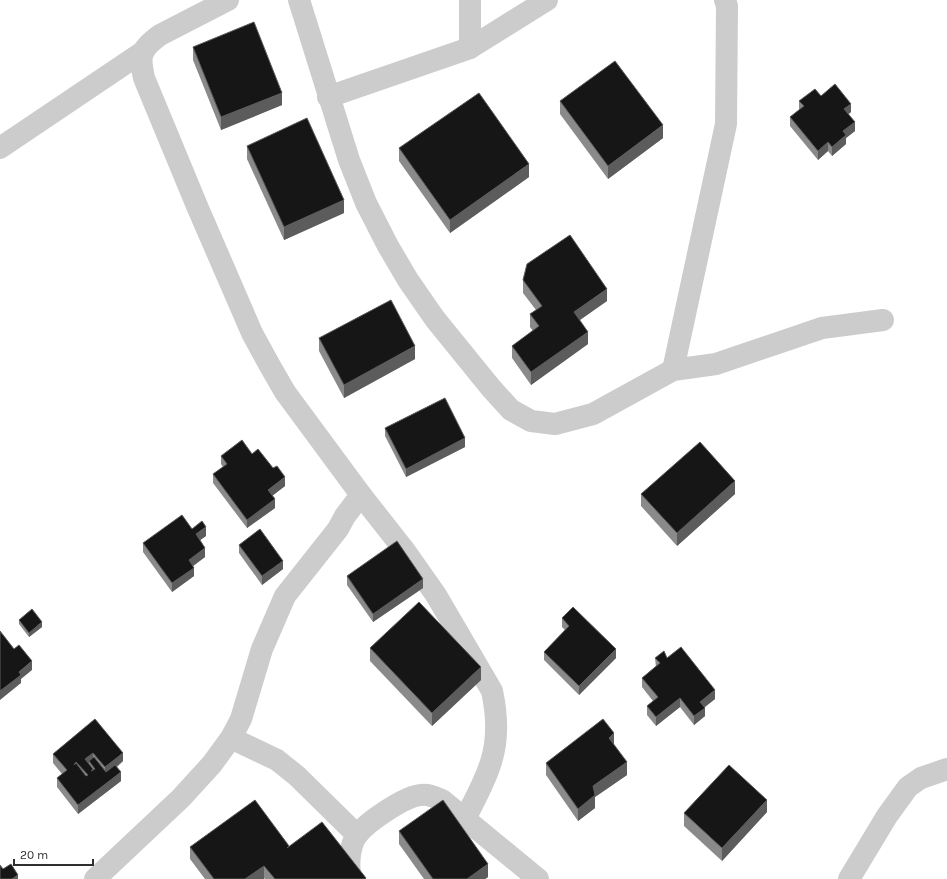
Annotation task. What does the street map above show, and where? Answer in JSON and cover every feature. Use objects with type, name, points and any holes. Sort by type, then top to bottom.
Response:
[{"type":"street","points":[[228,0],[160,35],[151,42],[144,51],[140,61],[144,78],[252,333],[285,392],[361,495],[405,551],[436,595],[492,691],[496,709],[496,729],[492,762],[465,819]]},
{"type":"street","points":[[299,0],[328,97],[349,160],[366,204],[388,246],[408,280],[435,319],[491,388],[511,410],[531,421],[555,424],[593,414],[672,370],[716,364],[822,328],[884,320]]},
{"type":"street","points":[[470,0],[470,48]]},
{"type":"street","points":[[328,97],[470,48],[547,0]]},
{"type":"street","points":[[672,370],[726,124],[727,6],[725,0]]},
{"type":"street","points":[[0,148],[144,51]]},
{"type":"street","points":[[94,879],[181,798],[212,764],[231,738],[241,719],[262,649],[285,596],[338,529],[361,495]]},
{"type":"street","points":[[231,738],[277,760],[297,776],[357,835]]},
{"type":"street","points":[[849,879],[887,816],[908,787],[921,778],[947,769]]},
{"type":"street","points":[[351,879],[351,850],[357,835],[378,817],[409,798],[421,795],[431,795],[442,800],[538,879]]},
{"type":"building","points":[[254,22],[282,93],[221,117],[193,47]]},
{"type":"building","points":[[615,61],[663,125],[608,166],[560,101]]},
{"type":"building","points":[[835,84],[851,104],[844,109],[855,122],[843,131],[846,135],[832,147],[828,142],[818,151],[790,117],[804,106],[799,101],[815,89],[821,96]]},
{"type":"building","points":[[479,93],[529,164],[450,220],[399,148]]},
{"type":"building","points":[[307,118],[344,200],[284,227],[247,146]]},
{"type":"building","points":[[570,235],[607,289],[574,312],[588,332],[531,372],[512,346],[539,326],[530,314],[542,306],[523,280],[527,264]]},
{"type":"building","points":[[391,300],[415,346],[344,385],[319,338]]},
{"type":"building","points":[[445,398],[465,438],[406,469],[385,428]]},
{"type":"building","points":[[242,440],[252,454],[258,449],[273,468],[277,466],[285,477],[268,490],[275,499],[247,520],[213,474],[227,464],[221,456]]},
{"type":"building","points":[[700,442],[735,481],[677,533],[641,494]]},
{"type":"building","points":[[182,515],[192,529],[202,521],[206,527],[196,534],[205,548],[189,560],[194,568],[172,583],[143,543]]},
{"type":"building","points":[[260,529],[283,561],[262,576],[239,545]]},
{"type":"building","points":[[397,541],[423,579],[373,614],[347,576]]},
{"type":"building","points":[[419,602],[481,667],[432,713],[370,648]]},
{"type":"building","points":[[573,607],[616,649],[579,686],[544,652],[569,626],[562,618]]},
{"type":"building","points":[[32,609],[42,622],[29,633],[19,620]]},
{"type":"building","points":[[0,631],[14,649],[19,645],[32,661],[19,672],[21,675],[0,691]]},
{"type":"building","points":[[681,647],[715,690],[700,702],[705,708],[694,716],[680,698],[656,717],[647,706],[658,697],[642,678],[660,663],[655,658],[664,651],[667,658]]},
{"type":"building","points":[[95,719],[123,753],[105,767],[93,753],[85,759],[93,769],[91,771],[95,769],[89,761],[94,757],[106,772],[115,765],[121,772],[78,805],[57,778],[67,770],[53,754]],"holes":[[[76,762],[88,775],[86,776],[76,763],[74,765]]]},
{"type":"building","points":[[603,719],[614,733],[609,738],[627,762],[593,786],[595,795],[578,809],[546,763]]},
{"type":"building","points":[[729,765],[767,800],[722,848],[684,813]]},
{"type":"building","points":[[255,800],[289,846],[287,848],[322,822],[366,878],[275,879],[264,866],[245,879],[214,879],[190,847]]},
{"type":"building","points":[[443,800],[488,864],[467,879],[433,879],[399,831]]},
{"type":"building","points":[[11,864],[18,875],[12,879],[0,879],[0,865],[3,869]]}]
